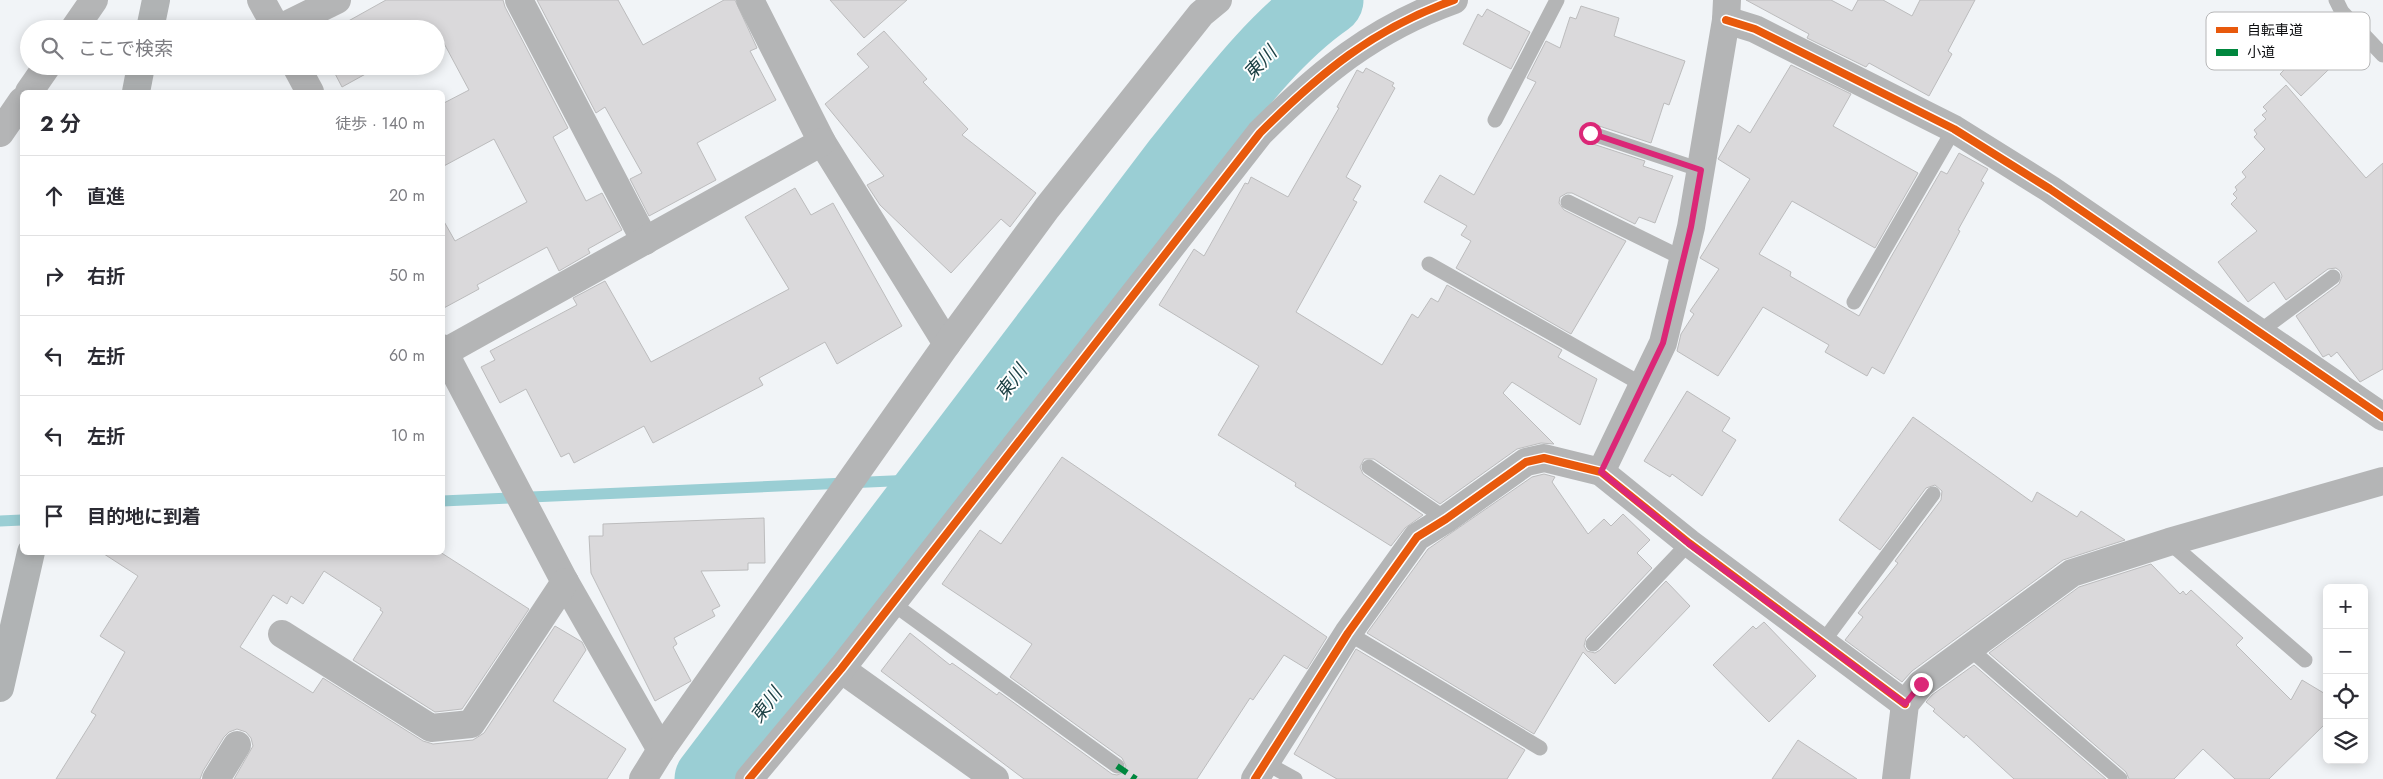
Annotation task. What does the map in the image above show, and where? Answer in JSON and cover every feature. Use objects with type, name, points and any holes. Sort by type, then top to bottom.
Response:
[{"type":"highway","points":[[152,20],[156,0]]},
{"type":"highway","points":[[136,90],[140,75]]},
{"type":"highway","points":[[0,688],[30,555]]},
{"type":"street","points":[[80,20],[94,0]]},
{"type":"street","points":[[261,0],[273,20]]},
{"type":"street","points":[[296,20],[337,0]]},
{"type":"street","points":[[519,0],[645,241]]},
{"type":"street","points":[[750,0],[822,142],[947,344]]},
{"type":"street","points":[[656,770],[833,502],[947,344],[1047,208],[1201,14],[1218,0]]},
{"type":"street","points":[[749,779],[841,669],[1260,133],[1293,100],[1331,67],[1374,37],[1416,14],[1454,0]]},
{"type":"street","points":[[1601,472],[1663,343],[1684,259],[1701,170],[1726,10],[1756,29],[1954,129],[2050,189],[2383,417]]},
{"type":"street","points":[[30,90],[41,75]]},
{"type":"street","points":[[301,75],[309,90]]},
{"type":"street","points":[[0,133],[20,104]]},
{"type":"street","points":[[445,349],[822,142]]},
{"type":"street","points":[[445,352],[565,582],[656,770]]},
{"type":"street","points":[[1260,771],[1348,633],[1417,537],[1446,519],[1526,462],[1544,458],[1601,472],[1688,543],[1905,704]]},
{"type":"street","points":[[1896,779],[1905,704],[1921,684],[2072,573],[2169,542],[2383,481]]},
{"type":"street","points":[[282,634],[431,728],[471,724],[565,582]]},
{"type":"street","points":[[841,669],[995,779]]},
{"type":"street","points":[[216,779],[237,745]]},
{"type":"lane","points":[[1495,120],[1557,0]]},
{"type":"lane","points":[[2336,0],[2342,12]]},
{"type":"lane","points":[[2370,41],[2383,55]]},
{"type":"lane","points":[[1854,302],[1954,129]]},
{"type":"lane","points":[[1590,133],[1701,170]]},
{"type":"lane","points":[[1568,202],[1684,259]]},
{"type":"lane","points":[[1430,264],[1643,385]]},
{"type":"lane","points":[[2259,332],[2333,277]]},
{"type":"lane","points":[[1368,467],[1446,519]]},
{"type":"lane","points":[[1822,643],[1933,494]]},
{"type":"lane","points":[[2169,542],[2305,660]]},
{"type":"lane","points":[[1593,644],[1688,543]]},
{"type":"lane","points":[[892,603],[1117,766]]},
{"type":"lane","points":[[1348,633],[1540,748]]},
{"type":"lane","points":[[1970,649],[2120,779]]},
{"type":"lane","points":[[1260,771],[1295,779]]},
{"type":"building","points":[[386,0],[503,0],[568,128],[553,137],[586,201],[602,193],[622,230],[588,249],[590,253],[559,271],[547,247],[477,285],[479,289],[445,307],[445,223],[455,241],[527,202],[494,139],[445,165],[445,102],[469,90],[445,45],[445,20],[350,20]]},
{"type":"building","points":[[537,0],[618,0],[643,45],[724,0],[735,0],[757,48],[750,51],[776,100],[697,143],[716,180],[649,216],[630,179],[642,173],[605,107],[596,113]]},
{"type":"building","points":[[830,0],[907,0],[864,38]]},
{"type":"building","points":[[1746,0],[1831,0],[1852,11],[1858,0],[1883,0],[1912,16],[1920,0],[1975,0],[1948,51],[1952,54],[1929,96],[1869,63],[1866,67],[1807,38],[1809,34]]},
{"type":"building","points":[[1581,6],[1619,18],[1614,36],[1685,61],[1669,105],[1664,103],[1651,143],[1593,124],[1588,124],[1581,130],[1581,135],[1587,142],[1645,161],[1643,166],[1673,176],[1655,223],[1639,217],[1635,224],[1572,193],[1567,193],[1560,197],[1559,203],[1564,210],[1626,241],[1571,334],[1456,268],[1471,241],[1461,235],[1467,226],[1424,202],[1440,175],[1474,195],[1536,82],[1527,78],[1546,41],[1560,48],[1570,17],[1576,19]]},
{"type":"building","points":[[1487,9],[1530,32],[1511,69],[1463,44],[1478,14],[1482,17]]},
{"type":"building","points":[[884,31],[927,79],[923,82],[968,129],[962,135],[1036,193],[1010,227],[1001,219],[951,273],[880,205],[867,185],[884,176],[825,104],[869,67],[857,54]]},
{"type":"building","points":[[1791,65],[1851,94],[1833,126],[1918,173],[1875,248],[1792,201],[1759,254],[1791,272],[1790,276],[1859,316],[1941,171],[1947,174],[1959,153],[1988,169],[1981,181],[1984,183],[1958,230],[1960,231],[1884,374],[1872,367],[1867,376],[1825,352],[1829,345],[1763,307],[1718,376],[1677,351],[1681,334],[1694,314],[1690,311],[1719,269],[1700,258],[1750,179],[1718,159],[1738,125],[1750,133]]},
{"type":"building","points":[[1366,68],[1394,83],[1392,86],[1395,88],[1346,177],[1361,186],[1353,200],[1357,202],[1296,312],[1382,365],[1412,314],[1418,318],[1431,298],[1438,302],[1447,285],[1562,350],[1558,357],[1597,379],[1580,425],[1512,382],[1503,393],[1554,444],[1541,443],[1517,449],[1440,504],[1374,459],[1364,459],[1360,467],[1363,474],[1423,515],[1405,528],[1391,546],[1295,486],[1296,483],[1218,435],[1259,366],[1159,305],[1194,249],[1204,256],[1245,183],[1248,184],[1251,177],[1288,197],[1339,108],[1337,107],[1357,70],[1363,73]]},
{"type":"building","points":[[2284,70],[2328,70],[2301,96],[2280,74]]},
{"type":"building","points":[[336,75],[364,75],[342,87]]},
{"type":"building","points":[[2286,85],[2366,178],[2383,163],[2383,369],[2360,382],[2337,352],[2331,357],[2329,354],[2323,357],[2296,316],[2339,284],[2342,276],[2340,271],[2336,268],[2328,269],[2286,300],[2274,282],[2248,302],[2218,262],[2257,231],[2231,204],[2237,198],[2233,194],[2237,190],[2235,187],[2246,177],[2242,172],[2265,149],[2254,137],[2257,134],[2254,130],[2266,119],[2262,115],[2267,111],[2263,107]]},
{"type":"building","points":[[795,188],[811,215],[833,203],[902,326],[837,364],[825,342],[759,378],[763,385],[653,443],[644,426],[574,463],[569,453],[561,457],[526,389],[500,403],[481,367],[495,360],[490,351],[577,305],[573,298],[605,281],[651,362],[789,289],[745,217]]},
{"type":"building","points":[[1687,391],[1730,418],[1722,431],[1736,440],[1702,496],[1672,474],[1670,477],[1644,461]]},
{"type":"building","points":[[1913,417],[2032,502],[2037,492],[2077,517],[2081,511],[2125,540],[2063,560],[1912,671],[1902,682],[1845,640],[1863,617],[1858,613],[1898,563],[1895,561],[1941,500],[1942,491],[1935,485],[1926,488],[1880,550],[1839,520]]},
{"type":"building","points":[[1062,457],[1327,637],[1307,669],[1284,655],[1253,700],[1250,698],[1197,779],[1024,779],[881,671],[910,633],[950,665],[952,663],[997,695],[999,692],[1112,774],[1117,775],[1124,772],[1126,766],[1122,758],[1010,677],[1032,644],[942,584],[980,530],[1001,544]]},
{"type":"building","points":[[1544,474],[1555,477],[1552,482],[1588,534],[1604,519],[1611,526],[1623,514],[1650,540],[1637,553],[1652,568],[1586,638],[1584,646],[1587,651],[1595,653],[1600,650],[1666,581],[1690,606],[1615,684],[1583,652],[1534,734],[1367,633],[1428,549],[1532,477]]},
{"type":"building","points":[[764,518],[765,563],[748,563],[748,570],[701,571],[720,606],[712,610],[715,616],[674,638],[677,644],[673,647],[691,681],[655,701],[591,573],[589,536],[603,536],[603,524]]},
{"type":"building","points":[[106,555],[445,555],[529,609],[462,709],[435,712],[353,660],[383,612],[380,610],[381,608],[324,571],[303,604],[291,596],[287,604],[273,595],[240,647],[313,693],[323,678],[423,741],[433,744],[473,740],[484,733],[555,626],[582,642],[586,650],[553,701],[626,749],[607,779],[234,779],[253,746],[251,738],[246,732],[237,729],[229,732],[224,737],[200,779],[56,779],[96,715],[91,712],[125,652],[100,636],[138,576]]},
{"type":"building","points":[[2151,564],[2180,594],[2183,591],[2186,595],[2191,590],[2243,638],[2236,645],[2291,700],[2302,680],[2323,693],[2323,726],[2269,779],[2235,779],[2203,749],[2174,779],[2129,779],[2126,772],[1989,653],[2079,587]]},
{"type":"building","points":[[1764,622],[1816,676],[1769,722],[1713,665],[1753,626],[1756,629]]},
{"type":"building","points":[[1356,649],[1525,750],[1507,779],[1337,779],[1294,754]]},
{"type":"building","points":[[1974,665],[2106,779],[2014,779],[1966,735],[1964,738],[1933,711],[1935,709],[1926,702],[1932,695]]},
{"type":"building","points":[[1798,740],[1857,779],[1772,779]]},
{"type":"waterway","name":"東川","points":[[710,779],[1177,163],[1266,55],[1307,16],[1328,0]]},
{"type":"waterway","points":[[445,501],[936,479]]},
{"type":"waterway","points":[[0,521],[20,520]]},
{"type":"marked path","points":[[1117,766],[1136,779]]},
{"type":"cycle path","points":[[749,779],[841,669],[1260,133],[1304,91],[1349,55],[1398,25],[1454,0]]},
{"type":"cycle path","points":[[1726,20],[1755,29],[1954,129],[2050,189],[2383,417]]},
{"type":"cycle path","points":[[1255,779],[1348,633],[1417,537],[1446,519],[1526,462],[1544,458],[1601,472],[1689,543],[1905,704]]},
{"type":"route","points":[[1590,133],[1701,170],[1691,227],[1663,343],[1601,472],[1688,543],[1905,704],[1921,684]]}]
